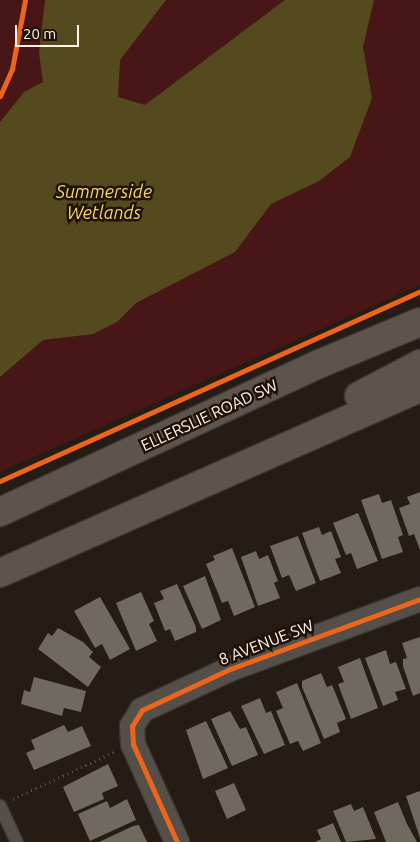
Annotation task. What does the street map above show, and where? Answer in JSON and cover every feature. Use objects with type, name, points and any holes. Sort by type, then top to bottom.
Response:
[{"type":"main road","name":"ELLERSLIE ROAD SW","points":[[0,512],[319,364],[420,322]]},
{"type":"main road","points":[[116,521],[420,364]]},
{"type":"main road","points":[[0,573],[420,388]]},
{"type":"main road","points":[[116,521],[420,406]]},
{"type":"street","name":"8 AVENUE SW","points":[[133,735],[135,717],[151,704],[230,668],[420,599]]},
{"type":"street","points":[[133,735],[177,842]]},
{"type":"lane","points":[[4,803],[17,842]]},
{"type":"path","points":[[4,803],[133,735]]},
{"type":"shaded area","points":[[0,0],[420,0],[420,285],[0,472]]},
{"type":"water","name":"Summerside Wetlands","points":[[45,0],[166,0],[120,60],[118,97],[145,105],[285,0],[374,0],[363,47],[372,98],[350,157],[319,181],[271,204],[235,252],[136,303],[117,322],[93,334],[43,340],[0,377],[0,122],[24,92],[43,82],[39,53]]},
{"type":"building","points":[[420,492],[420,550],[414,534],[409,536],[399,508],[410,504],[407,497]]},
{"type":"building","points":[[379,494],[382,503],[391,500],[403,535],[398,537],[403,552],[382,559],[361,500]]},
{"type":"building","points":[[358,513],[378,561],[357,569],[351,553],[346,555],[333,523]]},
{"type":"building","points":[[319,527],[322,535],[331,531],[341,557],[335,559],[341,573],[320,581],[302,533]]},
{"type":"building","points":[[298,536],[316,583],[296,591],[289,575],[282,578],[270,546]]},
{"type":"building","points":[[232,548],[255,607],[234,616],[228,601],[222,603],[206,564],[215,560],[213,556]]},
{"type":"building","points":[[256,551],[259,559],[268,555],[278,581],[274,583],[280,598],[258,606],[241,557]]},
{"type":"building","points":[[205,576],[221,620],[202,629],[183,586]]},
{"type":"building","points":[[177,584],[196,627],[196,632],[175,641],[170,629],[165,631],[154,603],[164,599],[160,591]]},
{"type":"building","points":[[141,592],[154,621],[149,624],[157,641],[136,651],[116,603]]},
{"type":"building","points":[[100,597],[130,649],[110,660],[102,644],[95,648],[74,611]]},
{"type":"building","points":[[58,628],[83,642],[93,652],[89,657],[101,667],[88,687],[38,649],[48,633],[52,636]]},
{"type":"building","points":[[420,637],[420,693],[413,696],[403,666],[403,659],[407,658],[402,643]]},
{"type":"building","points":[[386,650],[390,664],[396,662],[406,689],[395,692],[398,700],[383,706],[365,658]]},
{"type":"building","points":[[360,658],[378,708],[351,719],[338,684],[344,682],[338,667]]},
{"type":"building","points":[[321,673],[327,687],[332,685],[346,719],[337,723],[340,732],[324,739],[302,687],[302,681]]},
{"type":"building","points":[[34,677],[86,691],[81,712],[64,708],[62,716],[21,704],[24,690],[30,692]]},
{"type":"building","points":[[297,683],[321,743],[303,751],[298,741],[290,744],[276,711],[283,708],[276,692]]},
{"type":"building","points":[[260,698],[266,713],[271,711],[285,745],[264,754],[241,706]]},
{"type":"building","points":[[230,711],[240,729],[246,727],[258,755],[232,766],[211,719]]},
{"type":"building","points":[[206,721],[228,768],[203,779],[186,730]]},
{"type":"building","points":[[64,725],[68,732],[82,726],[91,746],[34,770],[26,753],[35,749],[31,740]]},
{"type":"building","points":[[108,764],[118,786],[102,793],[104,799],[74,812],[63,787]]},
{"type":"building","points":[[234,783],[246,810],[227,819],[215,791]]},
{"type":"building","points":[[420,791],[420,838],[406,796]]},
{"type":"building","points":[[127,799],[136,820],[90,841],[78,814],[107,801],[110,808]]},
{"type":"building","points":[[398,802],[417,842],[386,842],[374,812]]},
{"type":"building","points":[[351,804],[354,811],[363,807],[376,839],[346,842],[333,811]]},
{"type":"building","points":[[333,823],[341,842],[315,842],[321,839],[317,830]]},
{"type":"building","points":[[139,825],[147,842],[99,842],[133,826]]},
{"type":"cycle path","points":[[0,96],[12,69],[25,0]]},
{"type":"cycle path","points":[[0,481],[420,291]]},
{"type":"cycle path","points":[[177,842],[133,744],[132,726],[142,710],[230,669],[420,599]]}]
